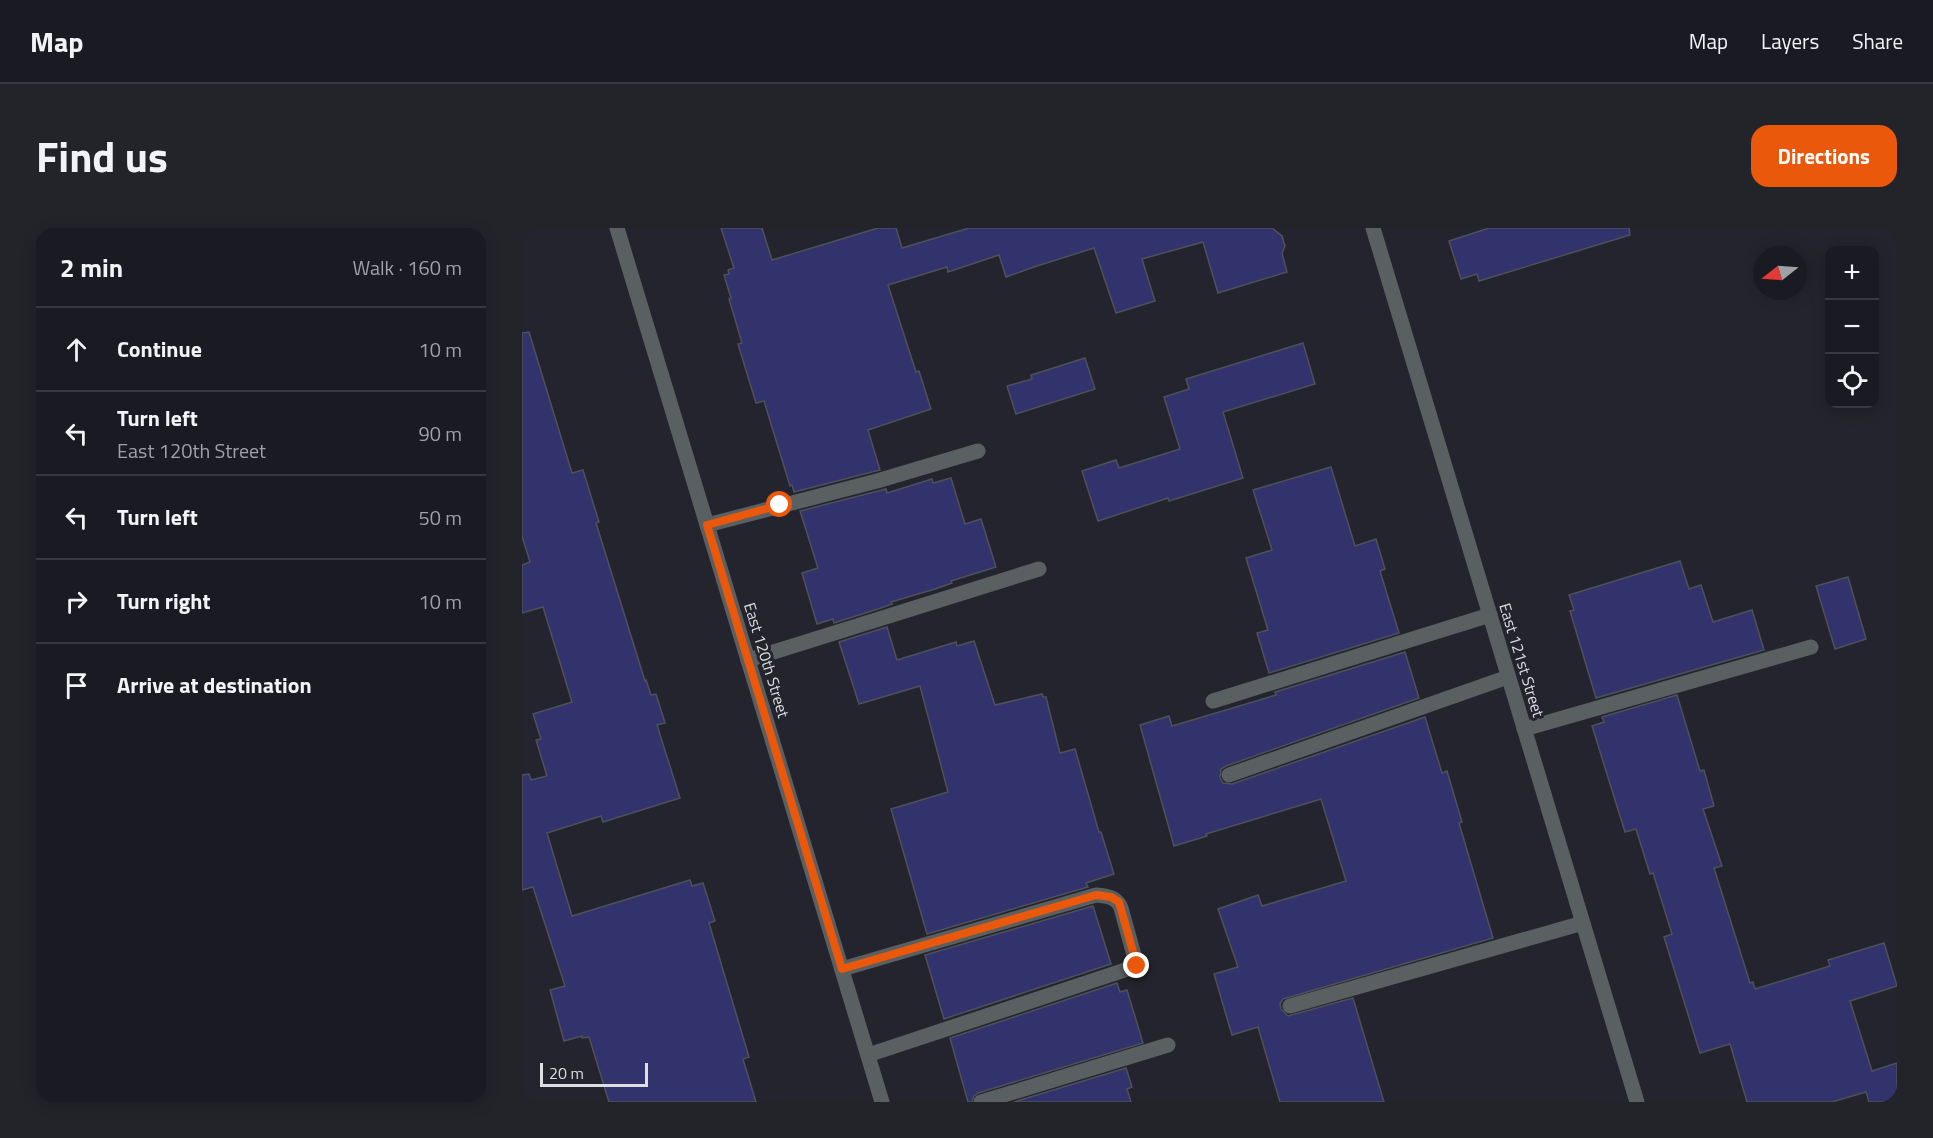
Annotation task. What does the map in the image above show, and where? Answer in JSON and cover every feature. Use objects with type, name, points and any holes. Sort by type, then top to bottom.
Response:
[{"type":"street","name":"East 120th Street","points":[[617,228],[882,1102]]},
{"type":"street","name":"East 121st Street","points":[[1373,228],[1636,1102]]},
{"type":"street","points":[[707,525],[877,481],[978,451]]},
{"type":"street","points":[[748,660],[1039,569]]},
{"type":"street","points":[[1214,701],[1490,615]]},
{"type":"street","points":[[1524,729],[1811,647]]},
{"type":"street","points":[[1229,775],[1508,677]]},
{"type":"street","points":[[842,969],[1096,895],[1111,897],[1119,902],[1121,908],[1137,966],[868,1055]]},
{"type":"street","points":[[1290,1006],[1583,923]]},
{"type":"street","points":[[981,1102],[1168,1045]]},
{"type":"building","points":[[721,228],[762,228],[772,260],[878,228],[896,228],[902,248],[969,228],[1272,228],[1282,236],[1285,246],[1282,253],[1287,272],[1218,293],[1203,242],[1142,259],[1155,301],[1116,313],[1094,248],[1006,277],[999,255],[948,272],[947,267],[888,285],[916,372],[919,371],[931,409],[868,430],[880,470],[794,492],[792,485],[790,486],[764,401],[756,403],[738,344],[742,343],[724,275],[729,274],[728,270],[734,268]]},
{"type":"building","points":[[1489,228],[1629,228],[1630,235],[1479,281],[1477,274],[1461,279],[1449,241]]},
{"type":"building","points":[[529,332],[572,473],[583,470],[599,522],[596,523],[645,681],[651,695],[656,694],[665,723],[657,725],[680,798],[603,822],[601,816],[547,833],[572,916],[690,880],[692,886],[703,883],[715,921],[709,923],[749,1057],[743,1059],[756,1102],[609,1102],[589,1037],[582,1038],[582,1036],[564,1041],[550,990],[565,986],[533,887],[522,890],[522,775],[529,774],[531,780],[547,776],[536,740],[541,739],[533,714],[572,702],[543,607],[522,613],[522,565],[530,562],[522,536],[522,333]]},
{"type":"building","points":[[1303,343],[1315,384],[1223,412],[1243,478],[1169,501],[1168,498],[1098,521],[1082,471],[1116,460],[1119,468],[1180,449],[1164,397],[1189,389],[1186,379]]},
{"type":"building","points":[[1085,358],[1095,389],[1016,414],[1007,386],[1032,379],[1031,375]]},
{"type":"building","points":[[1331,467],[1355,546],[1376,539],[1385,569],[1380,571],[1399,633],[1269,673],[1257,633],[1268,630],[1246,558],[1272,550],[1253,490]]},
{"type":"building","points":[[951,478],[965,524],[981,519],[996,567],[834,623],[833,619],[817,624],[802,573],[818,568],[800,511],[886,489],[887,493],[932,479],[933,483]]},
{"type":"building","points":[[1680,561],[1689,589],[1701,585],[1713,622],[1752,610],[1764,650],[1596,698],[1570,611],[1574,610],[1569,595]]},
{"type":"building","points":[[1848,577],[1866,639],[1835,649],[1816,586]]},
{"type":"building","points":[[887,627],[897,660],[956,642],[957,646],[974,641],[995,705],[1042,694],[1046,697],[1060,753],[1075,749],[1099,832],[1101,832],[1114,874],[1086,883],[1088,887],[927,934],[891,809],[948,792],[920,686],[859,704],[839,642]]},
{"type":"building","points":[[1405,652],[1419,698],[1226,766],[1221,769],[1220,778],[1223,783],[1232,784],[1425,717],[1442,773],[1447,771],[1462,822],[1459,823],[1493,938],[1283,999],[1280,1004],[1281,1009],[1288,1016],[1353,998],[1384,1102],[1280,1102],[1258,1027],[1232,1035],[1214,974],[1238,967],[1218,909],[1258,895],[1262,906],[1346,881],[1321,799],[1174,846],[1140,725],[1169,716],[1172,726],[1276,695],[1275,692]]},
{"type":"building","points":[[1677,695],[1700,771],[1704,770],[1714,806],[1703,809],[1722,866],[1714,868],[1750,983],[1753,982],[1755,989],[1830,966],[1828,960],[1884,943],[1897,986],[1850,1001],[1872,1071],[1897,1063],[1897,1102],[1869,1102],[1866,1092],[1832,1102],[1747,1102],[1730,1044],[1700,1053],[1664,937],[1672,934],[1653,873],[1650,874],[1636,829],[1625,832],[1592,726],[1604,722],[1602,717]]},
{"type":"building","points":[[1093,906],[1111,964],[944,1019],[925,955]]},
{"type":"building","points":[[1117,983],[1120,992],[1127,990],[1143,1043],[978,1093],[972,1102],[968,1102],[950,1038]]},
{"type":"building","points":[[1126,1068],[1132,1087],[1127,1089],[1131,1102],[1014,1102]]},
{"type":"route","points":[[780,505],[707,525],[842,969],[1096,895],[1111,897],[1119,902],[1137,966]]}]
